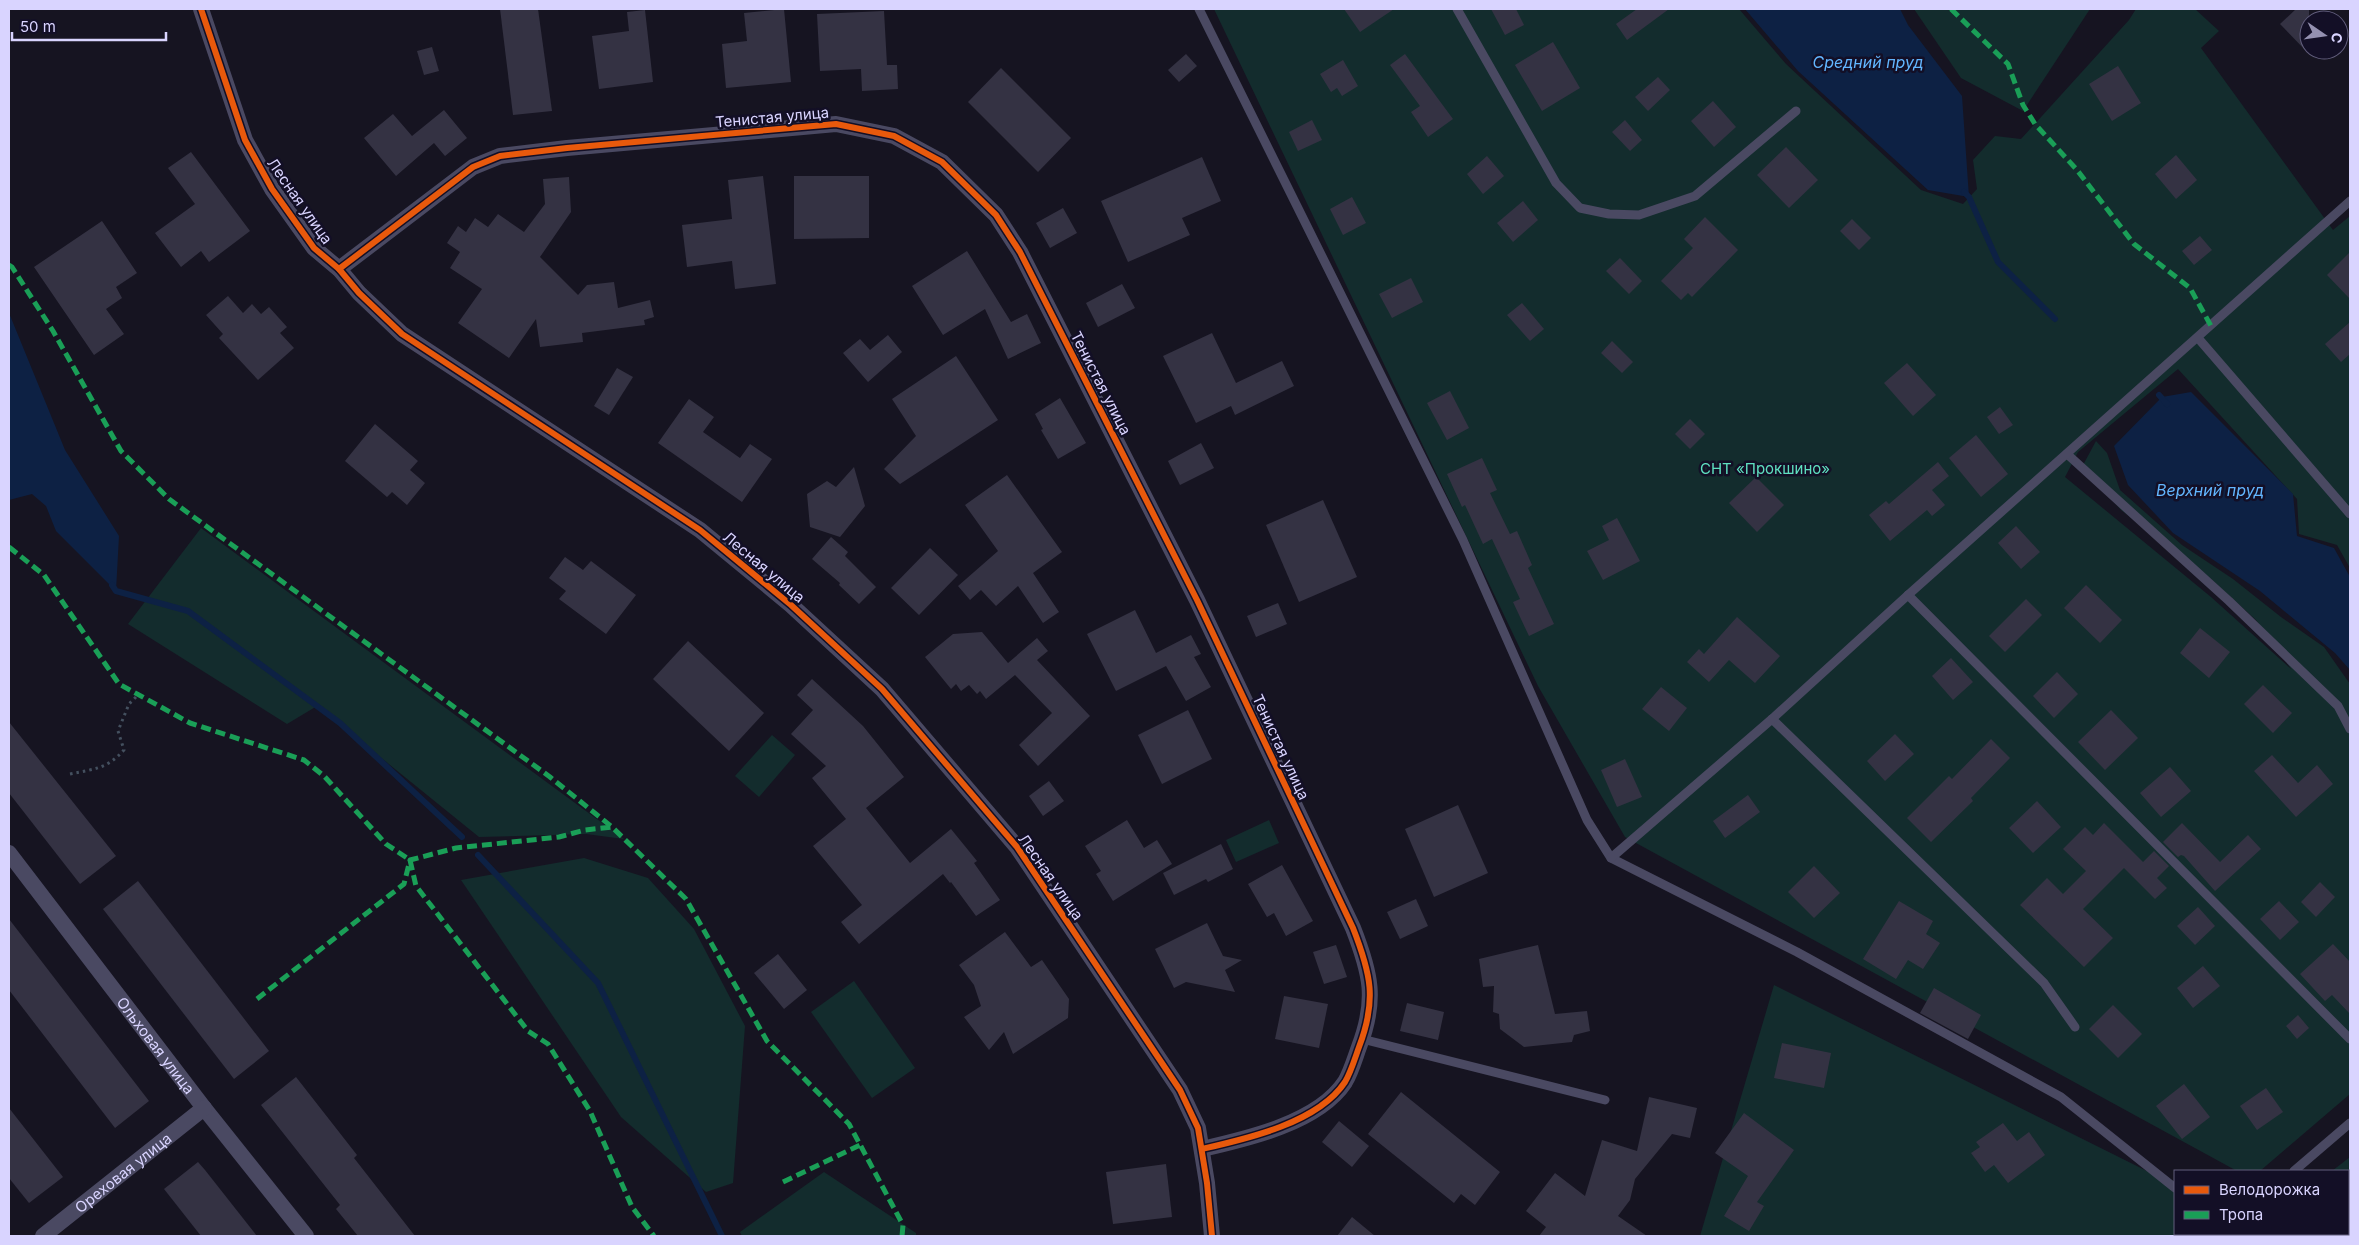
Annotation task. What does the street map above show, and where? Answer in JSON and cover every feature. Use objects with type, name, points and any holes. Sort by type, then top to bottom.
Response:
[{"type":"street","name":"Лесная улица","points":[[202,9],[245,140],[272,189],[314,248],[339,269],[359,293],[402,334],[700,530],[791,604],[882,689],[1016,847],[1180,1090],[1198,1128],[1212,1236]]},
{"type":"street","name":"Тенистая улица","points":[[339,269],[473,167],[500,156],[577,147],[836,124],[894,136],[942,162],[996,215],[1020,252],[1197,600],[1353,928],[1366,962],[1372,996],[1362,1039],[1344,1083],[1321,1106],[1287,1125],[1254,1137],[1202,1149]]},
{"type":"street","name":"Ольховая улица","points":[[9,853],[204,1108],[306,1236]]},
{"type":"street","name":"Ореховая улица","points":[[43,1236],[204,1108]]},
{"type":"lane","points":[[1199,9],[1463,540],[1587,820],[1610,858],[1797,952],[2061,1097],[2174,1187]]},
{"type":"lane","points":[[1457,9],[1556,183],[1580,208],[1609,214],[1639,215],[1695,196],[1796,111]]},
{"type":"lane","points":[[1610,858],[1772,719],[1908,595],[2350,201]]},
{"type":"lane","points":[[2198,338],[2350,514]]},
{"type":"lane","points":[[2067,454],[2229,601],[2338,706],[2350,729]]},
{"type":"lane","points":[[1908,595],[2350,1039]]},
{"type":"lane","points":[[1772,719],[2044,983],[2075,1027]]},
{"type":"lane","points":[[1362,1039],[1605,1100]]},
{"type":"lane","points":[[2295,1170],[2350,1123]]},
{"type":"path","points":[[70,774],[97,768],[113,762],[119,756],[124,750],[118,731],[129,704],[139,694]]},
{"type":"green space","name":"СНТ «Прокшино»","points":[[1214,9],[1739,9],[1786,64],[1921,190],[1963,204],[1977,189],[1973,160],[1995,136],[2021,139],[2129,20],[2136,9],[2195,9],[2219,31],[2201,48],[2333,230],[2350,216],[2350,568],[2337,545],[2299,534],[2297,499],[2178,369],[2078,452],[2065,477],[2211,597],[2291,669],[2256,620],[2210,578],[2121,510],[2082,467],[2096,441],[2107,453],[2120,490],[2182,545],[2233,579],[2281,617],[2324,647],[2350,684],[2350,1094],[2261,1170],[2235,1170],[1625,837],[1538,686]]},
{"type":"green space","points":[[1914,9],[2090,9],[2023,111],[1961,78]]},
{"type":"green space","points":[[201,528],[624,839],[586,834],[479,837],[317,706],[287,724],[128,624]]},
{"type":"green space","points":[[772,735],[795,755],[759,797],[735,776]]},
{"type":"green space","points":[[1269,820],[1279,843],[1236,862],[1226,840]]},
{"type":"green space","points":[[584,858],[648,878],[694,929],[745,1026],[733,1183],[706,1192],[621,1117],[461,880]]},
{"type":"green space","points":[[854,981],[915,1068],[872,1098],[811,1012]]},
{"type":"green space","points":[[1774,985],[2174,1185],[2174,1235],[2349,1235],[2349,1170],[2333,1170],[2350,1157],[2350,1236],[1700,1236]]},
{"type":"green space","points":[[824,1172],[916,1233],[916,1236],[742,1236],[740,1232]]},
{"type":"water","name":"Средний пруд","points":[[1745,9],[1900,9],[1908,25],[1962,96],[1969,197],[1928,190],[1798,71]]},
{"type":"water","points":[[9,313],[65,450],[119,536],[116,591],[56,531],[46,506],[32,494],[9,500]]},
{"type":"water","name":"Верхний пруд","points":[[2191,392],[2293,494],[2297,536],[2334,548],[2350,577],[2350,670],[2335,653],[2260,591],[2173,533],[2128,485],[2114,446],[2162,397]]},
{"type":"building","points":[[500,9],[538,9],[552,111],[513,115]]},
{"type":"building","points":[[784,9],[791,82],[726,88],[722,44],[747,41],[744,13]]},
{"type":"building","points":[[1344,9],[1394,9],[1360,32]]},
{"type":"building","points":[[1491,9],[1516,9],[1524,25],[1505,35]]},
{"type":"building","points":[[1637,9],[1669,9],[1627,40],[1616,24]]},
{"type":"building","points":[[2296,9],[2309,9],[2299,10],[2299,44],[2280,24]]},
{"type":"building","points":[[645,10],[653,82],[599,89],[592,36],[629,31],[627,12]]},
{"type":"building","points":[[884,11],[887,65],[897,65],[898,89],[862,91],[861,69],[820,71],[817,14]]},
{"type":"building","points":[[1553,42],[1580,88],[1542,111],[1515,65]]},
{"type":"building","points":[[432,47],[439,71],[424,75],[417,51]]},
{"type":"building","points":[[1186,54],[1197,66],[1179,82],[1168,70]]},
{"type":"building","points":[[1405,54],[1453,119],[1428,137],[1411,112],[1420,106],[1390,65]]},
{"type":"building","points":[[1343,60],[1358,86],[1342,96],[1337,88],[1331,92],[1320,74]]},
{"type":"building","points":[[2118,66],[2141,103],[2112,121],[2089,84]]},
{"type":"building","points":[[1001,68],[1071,138],[1038,172],[968,102]]},
{"type":"building","points":[[1658,77],[1670,90],[1648,111],[1635,97]]},
{"type":"building","points":[[1713,101],[1736,127],[1714,147],[1691,121]]},
{"type":"building","points":[[444,110],[467,138],[445,156],[434,143],[396,176],[364,138],[393,114],[412,136]]},
{"type":"building","points":[[1312,120],[1322,140],[1298,151],[1289,132]]},
{"type":"building","points":[[1625,120],[1642,140],[1630,151],[1612,132]]},
{"type":"building","points":[[1786,147],[1818,180],[1789,208],[1757,175]]},
{"type":"building","points":[[191,152],[250,231],[209,262],[201,251],[181,267],[155,233],[195,204],[168,168]]},
{"type":"building","points":[[2176,155],[2197,180],[2176,199],[2155,174]]},
{"type":"building","points":[[1487,156],[1504,176],[1483,194],[1467,174]]},
{"type":"building","points":[[1202,157],[1221,201],[1182,218],[1190,235],[1128,262],[1101,201]]},
{"type":"building","points":[[763,176],[776,284],[735,289],[732,261],[687,267],[682,225],[732,219],[728,180]]},
{"type":"building","points":[[794,176],[869,176],[869,238],[794,239]]},
{"type":"building","points":[[569,177],[571,212],[540,257],[578,295],[587,285],[614,282],[618,308],[650,300],[654,317],[644,320],[645,325],[582,333],[583,342],[540,347],[536,319],[509,358],[458,323],[482,289],[450,268],[460,252],[447,243],[458,226],[466,232],[475,218],[488,227],[498,214],[524,232],[545,204],[543,179]]},
{"type":"building","points":[[1352,197],[1366,223],[1343,235],[1330,209]]},
{"type":"building","points":[[1523,201],[1538,220],[1513,242],[1497,223]]},
{"type":"building","points":[[1063,208],[1077,233],[1050,248],[1036,223]]},
{"type":"building","points":[[1705,217],[1738,250],[1692,297],[1688,293],[1681,300],[1661,281],[1693,248],[1684,239]]},
{"type":"building","points":[[1852,219],[1871,238],[1859,250],[1840,231]]},
{"type":"building","points":[[102,221],[137,273],[116,287],[122,298],[106,309],[124,334],[94,355],[34,267]]},
{"type":"building","points":[[2200,236],[2212,250],[2194,265],[2182,251]]},
{"type":"building","points":[[967,251],[1011,322],[1027,314],[1041,343],[1008,359],[985,309],[943,335],[912,286]]},
{"type":"building","points":[[2350,252],[2350,299],[2327,275]]},
{"type":"building","points":[[1620,258],[1642,281],[1629,294],[1606,271]]},
{"type":"building","points":[[1411,278],[1423,302],[1392,318],[1379,294]]},
{"type":"building","points":[[1122,284],[1135,308],[1098,327],[1086,303]]},
{"type":"building","points":[[228,296],[243,313],[252,304],[261,314],[269,307],[287,327],[280,333],[294,348],[258,380],[219,338],[223,334],[206,315]]},
{"type":"building","points":[[1522,303],[1544,329],[1530,341],[1507,315]]},
{"type":"building","points":[[2350,322],[2350,354],[2341,362],[2325,344]]},
{"type":"building","points":[[1212,333],[1236,383],[1282,361],[1294,386],[1235,415],[1231,406],[1196,423],[1163,356]]},
{"type":"building","points":[[888,335],[902,352],[868,382],[843,353],[860,339],[870,350]]},
{"type":"building","points":[[1612,341],[1633,362],[1622,373],[1601,353]]},
{"type":"building","points":[[956,356],[998,420],[900,484],[884,469],[916,436],[892,399]]},
{"type":"building","points":[[1907,363],[1936,395],[1913,416],[1884,383]]},
{"type":"building","points":[[617,368],[633,377],[609,415],[594,406]]},
{"type":"building","points":[[1450,391],[1469,428],[1447,440],[1427,403]]},
{"type":"building","points":[[1060,398],[1086,443],[1058,459],[1041,430],[1043,429],[1035,414]]},
{"type":"building","points":[[689,399],[714,417],[703,432],[740,458],[750,444],[772,459],[742,502],[658,443]]},
{"type":"building","points":[[2000,407],[2013,425],[1999,434],[1987,417]]},
{"type":"building","points":[[1690,419],[1705,434],[1690,449],[1675,434]]},
{"type":"building","points":[[375,424],[418,461],[410,470],[425,483],[407,505],[392,492],[387,497],[345,461]]},
{"type":"building","points":[[1976,435],[2008,474],[1981,497],[1949,458]]},
{"type":"building","points":[[1201,443],[1214,468],[1180,485],[1168,461]]},
{"type":"building","points":[[1482,458],[1497,490],[1490,493],[1510,534],[1517,531],[1532,565],[1528,568],[1554,624],[1529,636],[1513,602],[1520,599],[1492,539],[1483,544],[1465,505],[1462,507],[1447,474]]},
{"type":"building","points":[[1938,462],[1949,476],[1932,490],[1945,505],[1932,516],[1927,510],[1890,541],[1869,515],[1886,501],[1889,504]]},
{"type":"building","points":[[854,467],[865,506],[840,537],[810,527],[807,494],[827,481],[836,487]]},
{"type":"building","points":[[1007,475],[1062,552],[1033,573],[1059,612],[1043,623],[1018,586],[996,606],[981,590],[970,600],[958,586],[998,551],[965,505]]},
{"type":"building","points":[[1756,477],[1784,505],[1757,532],[1729,503]]},
{"type":"building","points":[[1323,500],[1357,577],[1299,602],[1266,525]]},
{"type":"building","points":[[1617,518],[1640,561],[1603,580],[1587,551],[1609,540],[1602,526]]},
{"type":"building","points":[[2016,526],[2040,552],[2021,569],[1998,543]]},
{"type":"building","points":[[831,537],[848,552],[845,556],[876,587],[859,604],[839,585],[840,583],[812,559]]},
{"type":"building","points":[[930,548],[958,575],[919,615],[891,588]]},
{"type":"building","points":[[565,557],[583,570],[591,561],[636,595],[606,634],[559,599],[566,591],[549,578]]},
{"type":"building","points":[[2086,585],[2122,620],[2100,643],[2064,608]]},
{"type":"building","points":[[2026,599],[2042,615],[2005,652],[1989,636]]},
{"type":"building","points":[[1278,603],[1287,624],[1256,637],[1247,616]]},
{"type":"building","points":[[1135,610],[1156,653],[1191,635],[1201,654],[1194,657],[1211,687],[1186,701],[1166,666],[1116,691],[1087,634]]},
{"type":"building","points":[[1737,617],[1780,656],[1755,683],[1729,660],[1709,682],[1687,662],[1699,649],[1704,654]]},
{"type":"building","points":[[2200,628],[2230,652],[2209,678],[2180,653]]},
{"type":"building","points":[[982,632],[1008,663],[1037,638],[1048,651],[1037,660],[1090,716],[1038,766],[1019,745],[1052,713],[1015,675],[986,699],[980,691],[977,694],[969,685],[961,691],[956,684],[951,689],[925,657],[953,634]]},
{"type":"building","points":[[688,641],[764,713],[729,751],[653,679]]},
{"type":"building","points":[[1951,658],[1973,682],[1953,700],[1932,676]]},
{"type":"building","points":[[2057,672],[2078,694],[2054,718],[2033,696]]},
{"type":"building","points":[[812,679],[863,726],[904,777],[866,808],[910,863],[951,829],[977,861],[974,863],[1000,900],[976,916],[943,874],[859,944],[841,922],[862,905],[813,846],[846,819],[812,778],[826,766],[791,734],[813,710],[797,695]]},
{"type":"building","points":[[2263,685],[2292,713],[2273,733],[2244,704]]},
{"type":"building","points":[[1661,687],[1687,708],[1669,731],[1642,709]]},
{"type":"building","points":[[1188,710],[1212,759],[1162,784],[1138,735]]},
{"type":"building","points":[[2111,710],[2138,738],[2105,770],[2078,742]]},
{"type":"building","points":[[9,722],[116,856],[80,884],[9,793]]},
{"type":"building","points":[[1895,734],[1914,754],[1885,781],[1867,761]]},
{"type":"building","points":[[1991,739],[2010,758],[1971,798],[1973,801],[1931,842],[1907,818],[1949,776],[1952,779]]},
{"type":"building","points":[[2272,755],[2298,783],[2317,765],[2333,784],[2296,817],[2254,771]]},
{"type":"building","points":[[1625,759],[1642,797],[1617,807],[1601,770]]},
{"type":"building","points":[[2170,767],[2191,791],[2161,817],[2140,793]]},
{"type":"building","points":[[1049,781],[1064,801],[1043,816],[1029,796]]},
{"type":"building","points":[[1748,795],[1760,812],[1725,838],[1713,821]]},
{"type":"building","points":[[2037,801],[2061,827],[2033,853],[2009,828]]},
{"type":"building","points":[[1458,805],[1488,873],[1434,897],[1405,829]]},
{"type":"building","points":[[1127,820],[1144,848],[1157,840],[1172,864],[1113,901],[1096,874],[1101,871],[1085,846]]},
{"type":"building","points":[[2104,823],[2143,862],[2154,851],[2169,866],[2157,878],[2167,888],[2155,899],[2124,868],[2083,909],[2113,938],[2084,967],[2020,905],[2047,878],[2063,894],[2086,871],[2063,849],[2085,827],[2093,835]]},
{"type":"building","points":[[2182,823],[2220,862],[2248,835],[2261,849],[2215,891],[2184,856],[2178,857],[2163,842]]},
{"type":"building","points":[[1221,844],[1233,869],[1208,882],[1206,879],[1174,895],[1163,873]]},
{"type":"building","points":[[1282,865],[1313,921],[1286,936],[1274,913],[1267,917],[1248,884]]},
{"type":"building","points":[[1814,866],[1840,893],[1814,918],[1788,892]]},
{"type":"building","points":[[138,881],[269,1051],[234,1079],[103,909]]},
{"type":"building","points":[[2320,882],[2335,897],[2316,917],[2301,902]]},
{"type":"building","points":[[1416,899],[1428,926],[1400,939],[1387,912]]},
{"type":"building","points":[[1899,901],[1933,921],[1926,934],[1940,943],[1923,969],[1908,960],[1896,979],[1863,959]]},
{"type":"building","points":[[2279,901],[2299,922],[2280,940],[2260,919]]},
{"type":"building","points":[[2198,907],[2215,926],[2195,945],[2177,926]]},
{"type":"building","points":[[9,919],[149,1101],[115,1128],[9,990]]},
{"type":"building","points":[[1207,923],[1223,956],[1242,960],[1225,970],[1235,992],[1186,982],[1174,988],[1155,949]]},
{"type":"building","points":[[1005,932],[1031,967],[1042,960],[1069,999],[1068,1018],[1013,1054],[1004,1032],[989,1050],[964,1017],[981,1006],[974,985],[959,965]]},
{"type":"building","points":[[2333,944],[2350,962],[2350,1014],[2332,995],[2325,1001],[2300,974]]},
{"type":"building","points":[[1336,945],[1347,977],[1324,984],[1313,952]]},
{"type":"building","points":[[1538,945],[1555,1014],[1587,1011],[1590,1031],[1574,1035],[1572,1042],[1524,1047],[1500,1029],[1499,1014],[1493,1012],[1494,986],[1483,987],[1479,959]]},
{"type":"building","points":[[778,954],[807,990],[784,1009],[754,973]]},
{"type":"building","points":[[2203,966],[2220,986],[2193,1008],[2177,988]]},
{"type":"building","points":[[1934,988],[1981,1015],[1968,1039],[1920,1013]]},
{"type":"building","points":[[1284,996],[1328,1004],[1319,1048],[1275,1039]]},
{"type":"building","points":[[1407,1003],[1444,1012],[1438,1040],[1400,1031]]},
{"type":"building","points":[[2113,1005],[2142,1034],[2118,1058],[2089,1029]]},
{"type":"building","points":[[2298,1015],[2309,1028],[2297,1039],[2286,1026]]},
{"type":"building","points":[[1782,1043],[1831,1053],[1824,1088],[1774,1078]]},
{"type":"building","points":[[296,1077],[357,1155],[354,1158],[415,1236],[358,1236],[336,1209],[340,1205],[261,1105]]},
{"type":"building","points":[[2184,1084],[2210,1117],[2182,1139],[2156,1106]]},
{"type":"building","points":[[2266,1088],[2283,1112],[2257,1130],[2240,1106]]},
{"type":"building","points":[[1401,1092],[1500,1172],[1475,1205],[1461,1194],[1454,1203],[1368,1134]]},
{"type":"building","points":[[1649,1097],[1697,1108],[1690,1138],[1672,1134],[1635,1179],[1630,1200],[1618,1216],[1647,1236],[1539,1236],[1546,1227],[1526,1211],[1555,1173],[1585,1196],[1602,1140],[1637,1151]]},
{"type":"building","points":[[9,1108],[63,1177],[29,1203],[9,1178]]},
{"type":"building","points":[[1744,1113],[1794,1150],[1757,1202],[1764,1206],[1749,1231],[1724,1216],[1748,1176],[1715,1153]]},
{"type":"building","points":[[1339,1121],[1369,1146],[1352,1167],[1322,1142]]},
{"type":"building","points":[[2003,1123],[2017,1141],[2029,1132],[2045,1155],[2008,1183],[1994,1165],[1985,1172],[1971,1153],[1980,1147],[1976,1142]]},
{"type":"building","points":[[198,1162],[257,1236],[201,1236],[164,1189]]},
{"type":"building","points":[[1166,1164],[1172,1217],[1113,1224],[1106,1172]]},
{"type":"building","points":[[1352,1217],[1375,1236],[1337,1236]]},
{"type":"waterway","points":[[1964,192],[1969,197],[1998,262],[2055,319]]},
{"type":"waterway","points":[[2159,395],[2167,404]]},
{"type":"waterway","points":[[112,585],[116,591],[188,611],[340,723],[462,837]]},
{"type":"waterway","points":[[478,855],[598,983],[722,1236]]},
{"type":"marked path","points":[[1951,9],[2008,64],[2023,105],[2035,124],[2077,170],[2134,244],[2190,288],[2211,326]]},
{"type":"marked path","points":[[9,265],[53,331],[121,451],[169,499],[550,777],[612,827]]},
{"type":"marked path","points":[[9,547],[44,575],[119,684],[190,723],[304,760],[324,776],[386,844],[410,860],[416,886],[528,1031],[548,1044],[590,1111],[632,1207],[654,1236]]},
{"type":"marked path","points":[[257,999],[404,884],[410,860],[456,848],[559,837],[585,830],[612,827],[686,899],[767,1041],[849,1124],[903,1225],[902,1236]]},
{"type":"marked path","points":[[783,1182],[860,1145]]},
{"type":"cycle path","points":[[201,9],[245,140],[272,189],[314,248],[339,269],[359,293],[402,334],[700,530],[791,605],[882,689],[1017,847],[1180,1090],[1198,1128],[1207,1183],[1212,1236]]},
{"type":"cycle path","points":[[339,269],[473,167],[500,156],[567,148],[836,124],[894,136],[942,162],[996,215],[1020,252],[1197,600],[1353,928],[1368,973],[1370,1001],[1365,1030],[1347,1078],[1333,1096],[1299,1119],[1280,1127],[1202,1149]]}]
